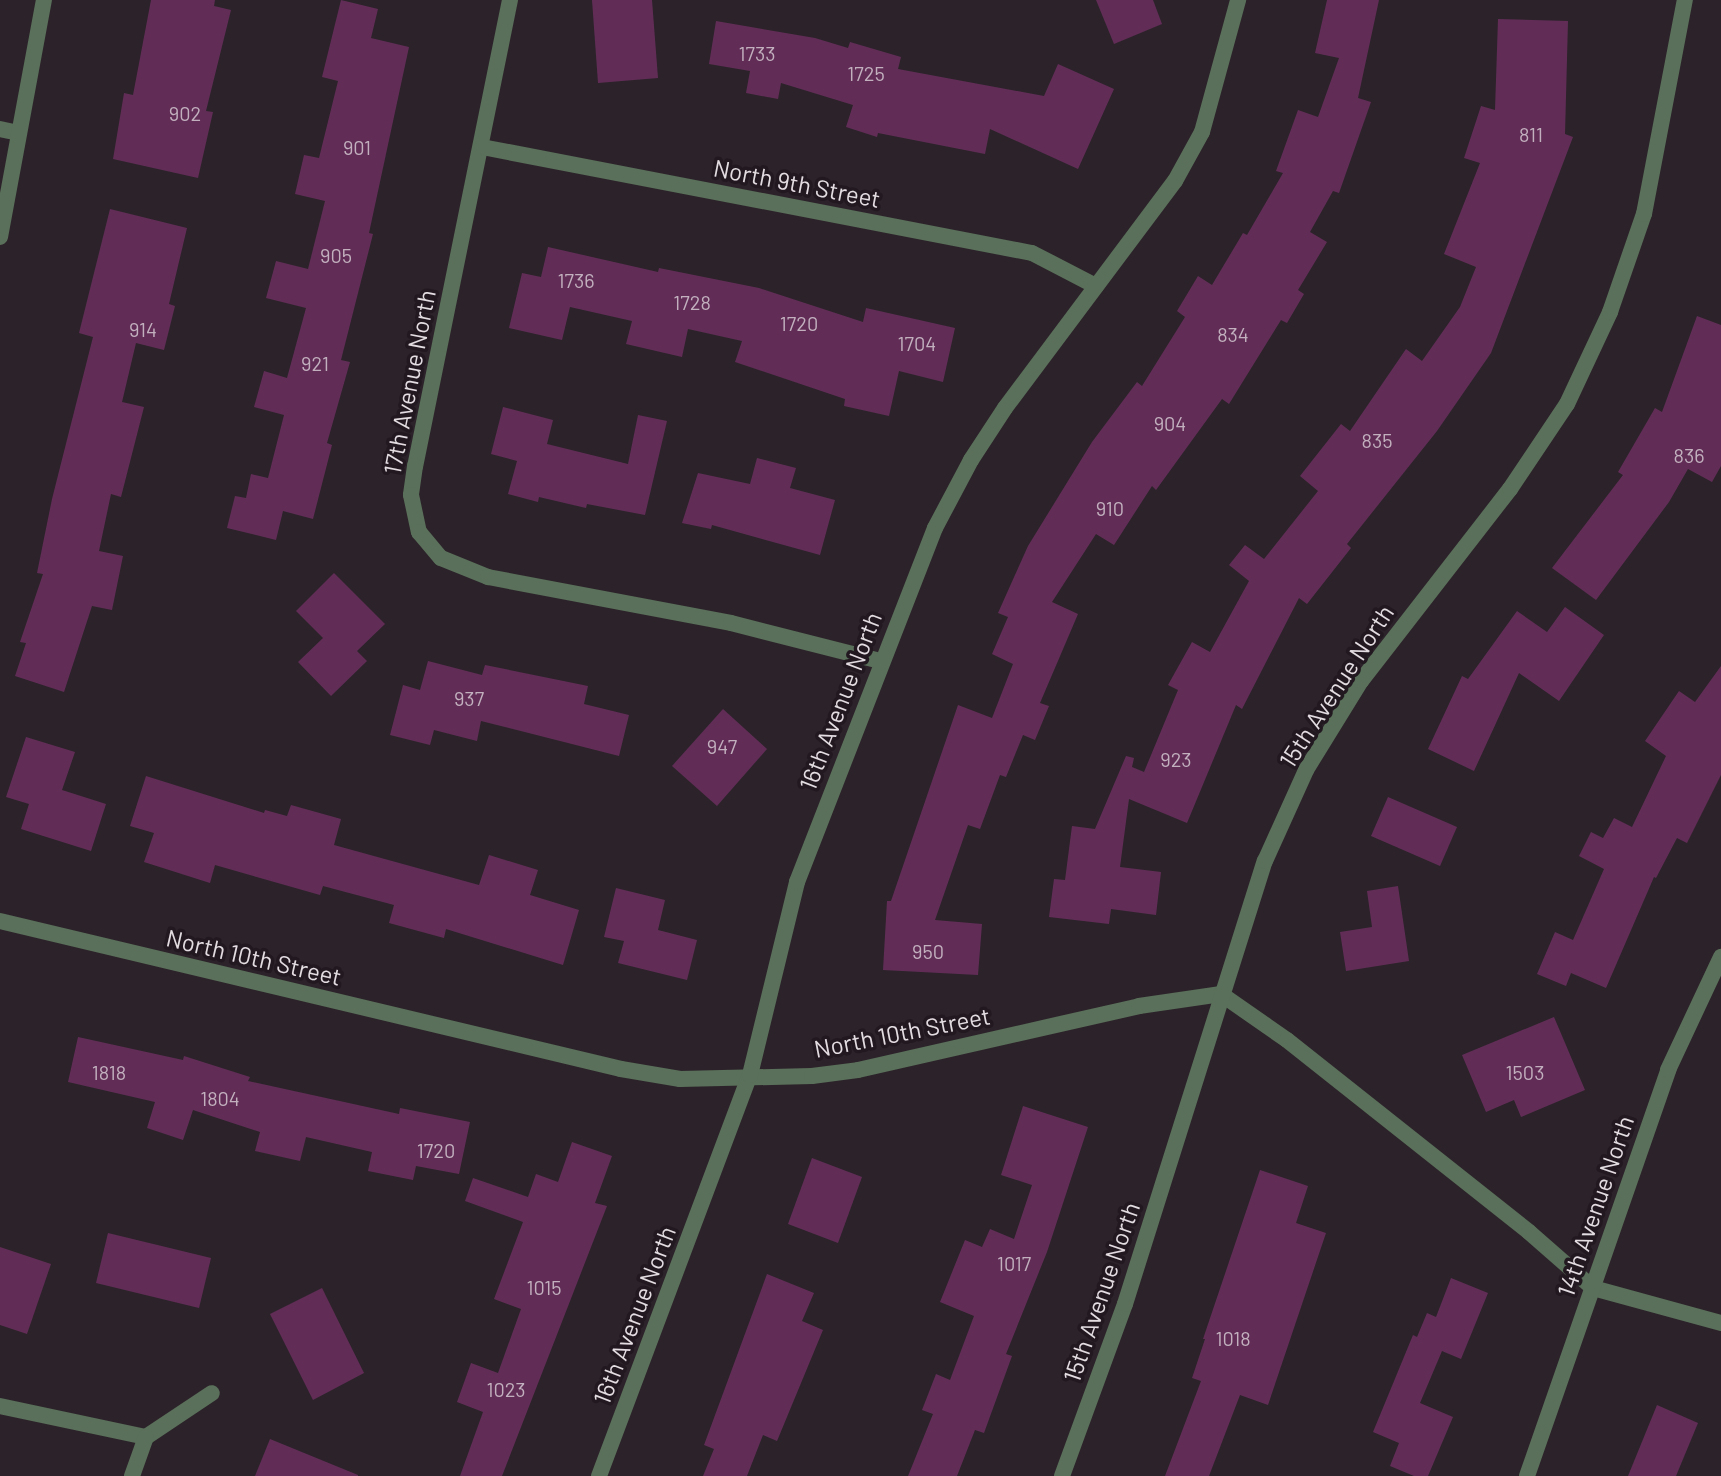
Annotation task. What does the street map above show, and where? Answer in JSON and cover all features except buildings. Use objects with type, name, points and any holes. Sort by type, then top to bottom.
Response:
[{"type":"street","points":[[0,237],[44,0]]},
{"type":"street","name":"17th Avenue North","points":[[510,0],[415,466],[411,495],[419,532],[441,558],[488,577],[731,623],[880,661]]},
{"type":"street","name":"16th Avenue North","points":[[599,1476],[750,1075],[797,882],[880,661],[935,528],[971,460],[1175,181],[1202,132],[1238,0]]},
{"type":"street","name":"15th Avenue North","points":[[1062,1476],[1125,1304],[1265,861],[1306,770],[1361,681],[1510,489],[1567,404],[1610,312],[1644,214],[1685,0]]},
{"type":"street","points":[[0,129],[19,133]]},
{"type":"street","name":"North 9th Street","points":[[482,147],[1032,253],[1096,286]]},
{"type":"street","name":"North 10th Street","points":[[0,921],[621,1069],[680,1079],[750,1075],[812,1076],[858,1070],[1139,1006],[1221,994]]},
{"type":"street","name":"14th Avenue North","points":[[1527,1476],[1668,1070],[1721,957]]},
{"type":"street","points":[[1221,994],[1323,1068],[1529,1232],[1593,1288],[1721,1323]]},
{"type":"street","points":[[132,1476],[146,1437],[212,1393]]},
{"type":"street","points":[[0,1406],[146,1437]]}]
